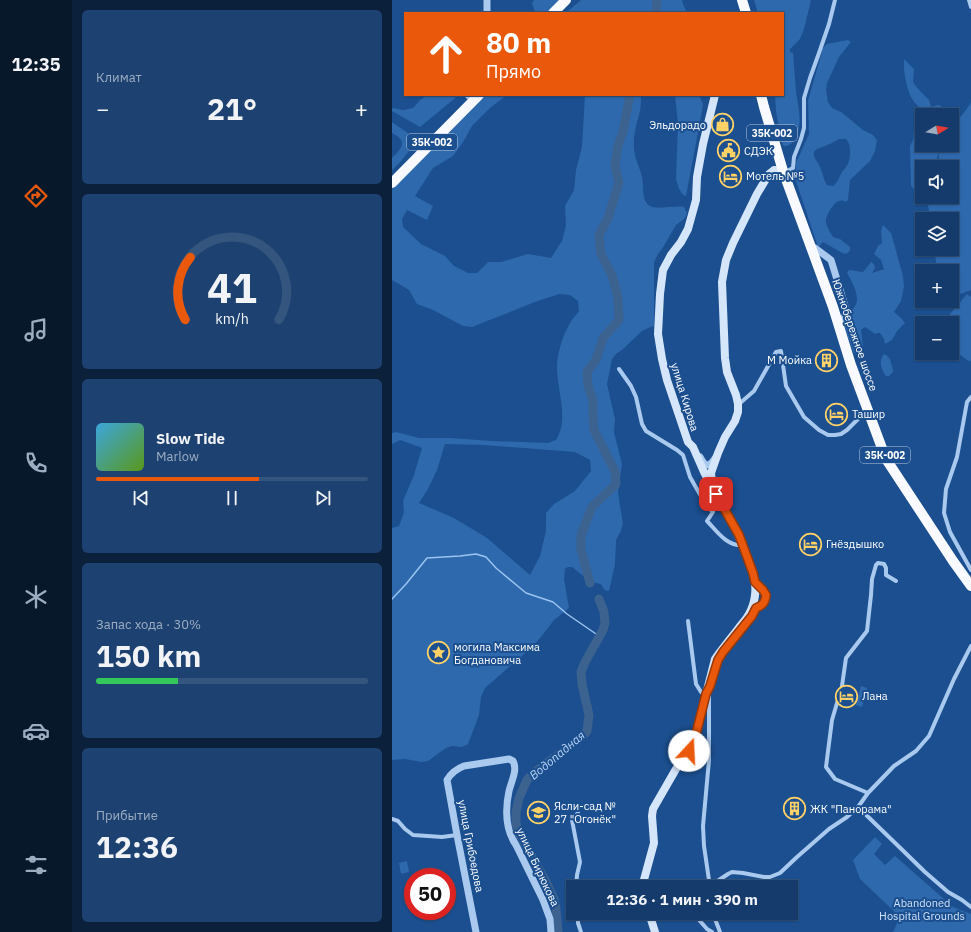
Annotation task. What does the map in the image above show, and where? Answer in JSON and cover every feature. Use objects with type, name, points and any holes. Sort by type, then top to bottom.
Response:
[{"type":"highway","points":[[554,12],[566,0]]},
{"type":"highway","points":[[559,12],[571,0]]},
{"type":"highway","points":[[743,0],[747,12]]},
{"type":"highway","name":"35К-002","points":[[392,176],[472,96]]},
{"type":"highway","name":"35К-002","points":[[392,183],[472,96]]},
{"type":"highway","name":"Южнобережное шоссе","points":[[762,96],[764,107],[788,170],[851,365],[886,459],[971,586]]},
{"type":"highway","name":"Южнобережное шоссе","points":[[765,96],[768,112],[854,362],[889,456],[971,579]]},
{"type":"main road","points":[[738,12],[743,0]]},
{"type":"main road","name":"улица Кирова","points":[[715,96],[703,144],[697,177],[696,200],[688,229],[663,270],[658,334],[667,380],[688,442],[693,447],[704,472],[735,528],[746,553],[755,582],[754,607]]},
{"type":"main road","points":[[712,486],[711,473],[718,453],[725,437],[735,421],[738,412],[738,404],[725,358],[722,282],[726,260],[733,242],[757,194],[769,174],[774,170],[788,170]]},
{"type":"main road","points":[[644,880],[654,843],[652,816],[653,809],[676,769],[694,742],[707,692],[718,660],[752,616],[754,607],[762,605],[764,602],[766,595],[755,582]]},
{"type":"main road","points":[[651,920],[655,932]]},
{"type":"street","points":[[486,0],[487,12]]},
{"type":"street","points":[[788,170],[801,139],[804,128],[804,98],[820,53],[835,0]]},
{"type":"street","points":[[968,0],[971,7]]},
{"type":"street","points":[[738,404],[754,391],[776,352],[781,351],[786,386],[804,418],[819,430],[828,435],[834,436],[841,434],[868,409]]},
{"type":"street","points":[[619,369],[631,386],[636,397],[642,424],[646,432],[683,455],[690,477],[706,505],[713,512],[707,521],[722,537],[732,544],[739,546],[742,545]]},
{"type":"street","points":[[971,397],[967,402],[957,457],[946,489],[944,513],[950,532],[971,570]]},
{"type":"street","points":[[693,447],[704,464],[708,465],[711,464],[718,453]]},
{"type":"street","points":[[868,793],[835,779],[826,767],[828,741],[832,720],[842,686],[846,658],[867,631],[872,579],[876,565],[878,563],[884,564],[886,568],[886,575],[896,581]]},
{"type":"street","points":[[688,621],[696,684],[701,692],[707,692],[709,760],[703,826],[704,846],[709,880]]},
{"type":"street","points":[[719,880],[732,872],[764,877],[770,877],[780,873],[823,834],[858,807],[868,793],[894,766],[916,751],[929,736],[954,679],[971,646]]},
{"type":"street","name":"улица Бирюкова","points":[[458,769],[468,765],[508,759],[513,761],[515,764],[507,804],[506,816],[508,830],[543,900],[550,919],[552,932]]},
{"type":"street","name":"улица Грибоедова","points":[[458,769],[447,780],[456,834],[476,932]]},
{"type":"street","points":[[858,807],[925,872],[948,892],[971,907]]},
{"type":"street","points":[[577,880],[580,862],[572,820],[578,813]]},
{"type":"street","points":[[392,819],[398,821],[413,835],[442,837],[456,834]]},
{"type":"street","points":[[578,920],[581,932]]},
{"type":"street","points":[[699,920],[707,929],[712,932]]},
{"type":"street","points":[[715,920],[720,932]]},
{"type":"green space","points":[[534,0],[559,0],[548,12],[535,12],[532,3]]},
{"type":"green space","points":[[581,0],[682,0],[687,12],[567,12]]},
{"type":"green space","points":[[754,0],[811,0],[800,39],[790,49],[790,52],[793,53],[800,122],[794,140],[787,146],[784,146],[782,143],[776,111],[775,96],[784,96],[784,12],[758,12]]},
{"type":"green space","points":[[848,40],[851,42],[839,57],[827,83],[826,90],[828,102],[832,108],[841,112],[863,130],[873,135],[877,140],[875,151],[870,161],[850,180],[848,200],[846,202],[837,202],[829,211],[826,219],[827,226],[833,237],[840,239],[850,247],[848,253],[844,254],[823,242],[818,247],[795,178],[796,163],[809,134],[808,101],[823,48],[827,44]],"holes":[[[839,139],[846,139],[850,149],[848,164],[842,171],[835,184],[833,186],[827,185],[815,157],[814,151]]]},
{"type":"green space","points":[[904,59],[914,69],[914,84],[929,100],[931,107],[938,105],[942,108],[919,108],[908,88],[904,73]]},
{"type":"green space","points":[[426,96],[458,96],[420,127],[392,111],[393,108],[403,110],[413,108]]},
{"type":"green space","points":[[482,96],[506,96],[491,107],[472,126],[453,156],[433,168],[415,196],[433,206],[427,220],[407,210],[402,219],[403,227],[421,244],[445,256],[454,266],[468,273],[477,273],[488,262],[501,262],[528,254],[551,258],[562,241],[566,225],[565,206],[574,190],[576,170],[582,147],[585,96],[641,96],[634,147],[642,177],[645,201],[653,207],[684,207],[687,213],[684,219],[676,225],[654,262],[654,326],[642,331],[612,359],[607,384],[615,419],[614,432],[622,464],[618,492],[623,523],[616,540],[615,564],[609,591],[605,590],[601,584],[591,582],[572,567],[565,569],[564,579],[569,608],[554,620],[531,648],[485,688],[481,697],[479,715],[468,744],[462,747],[452,746],[446,748],[428,761],[422,762],[405,759],[392,760],[392,528],[399,526],[404,512],[403,501],[414,475],[422,448],[400,440],[392,444],[392,433],[396,432],[419,438],[450,438],[548,443],[556,440],[562,422],[557,374],[558,354],[567,328],[579,311],[578,301],[570,295],[559,294],[472,327],[463,326],[433,310],[417,304],[409,290],[392,280],[392,189]],"holes":[[[445,444],[484,445],[575,452],[590,460],[591,471],[575,491],[554,504],[546,513],[546,531],[540,556],[530,575],[487,538],[454,518],[419,503],[437,470]]]},
{"type":"green space","points":[[675,96],[699,96],[703,104],[686,196],[683,195],[679,189],[676,179],[678,124]]},
{"type":"green space","points":[[971,102],[971,290],[959,294],[959,264],[937,264],[935,256],[959,256],[959,212],[929,212],[928,204],[959,204],[959,160],[939,160],[939,152],[959,152],[959,118]]},
{"type":"green space","points":[[392,122],[418,140],[392,170],[392,158],[401,148],[402,142],[392,133]]},
{"type":"green space","points":[[915,124],[915,152],[939,152],[936,160],[915,160],[914,189],[911,186],[910,146],[913,140]]},
{"type":"green space","points":[[883,225],[891,233],[903,276],[904,287],[901,301],[894,312],[905,323],[897,331],[892,340],[885,344],[880,333],[875,334],[865,327],[861,330],[863,346],[858,355],[854,353],[844,322],[847,315],[857,303],[853,285],[847,273],[849,270],[863,272],[871,262],[874,264],[875,268],[872,273],[884,270],[881,260],[874,254],[878,246],[882,243],[881,231]]},
{"type":"green space","points":[[967,294],[971,297],[970,362],[959,354],[959,316],[949,316],[955,308],[959,308],[959,303]]},
{"type":"green space","points":[[884,354],[890,359],[892,364],[893,372],[889,376],[886,376],[881,365],[881,360]]},
{"type":"green space","points":[[861,686],[867,688],[862,707],[856,705]]},
{"type":"green space","name":"Abandoned Hospital Grounds","points":[[875,837],[882,844],[874,854],[885,865],[895,856],[953,907],[971,914],[971,932],[893,932],[900,917],[860,879],[853,860]]},
{"type":"green space","points":[[407,861],[408,868],[404,868],[404,873],[401,874],[399,863]]},
{"type":"waterway","name":"Водопадная","points":[[656,12],[657,0]]},
{"type":"waterway","name":"Водопадная","points":[[590,583],[581,550],[581,535],[592,507],[616,484],[615,471],[594,430],[593,400],[588,386],[587,372],[596,360],[603,338],[619,320],[618,298],[612,275],[601,254],[599,235],[608,218],[619,183],[615,166],[618,145],[623,132],[630,96]]},
{"type":"waterway","points":[[392,599],[427,558],[476,554],[486,557],[496,568],[526,593],[553,602],[567,614],[599,636]]},
{"type":"waterway","name":"Водопадная","points":[[558,932],[554,899],[518,831],[516,812],[519,798],[527,780],[535,772],[582,737],[587,731],[589,715],[582,684],[581,672],[603,630],[605,623],[604,612],[599,599]]},
{"type":"place","name":"Эльдорадо","points":[[722,125]]},
{"type":"place","name":"СДЭК","points":[[728,151]]},
{"type":"place","name":"Мотель №5","points":[[730,176]]},
{"type":"place","name":"М Мойка","points":[[827,360]]},
{"type":"place","name":"Ташир","points":[[836,414]]},
{"type":"place","name":"Гнёздышко","points":[[810,544]]},
{"type":"place","name":"могила Максима Богдановича","points":[[439,653]]},
{"type":"place","name":"Лана","points":[[847,696]]},
{"type":"place","name":"ЖК \"Панорама\"","points":[[794,809]]},
{"type":"place","name":"Ясли-сад № 27 \"Огонёк\"","points":[[538,812]]},
{"type":"route","points":[[689,751],[694,742],[706,694],[718,660],[752,616],[756,608],[762,605],[765,601],[766,595],[755,582],[739,535],[716,494]]}]
